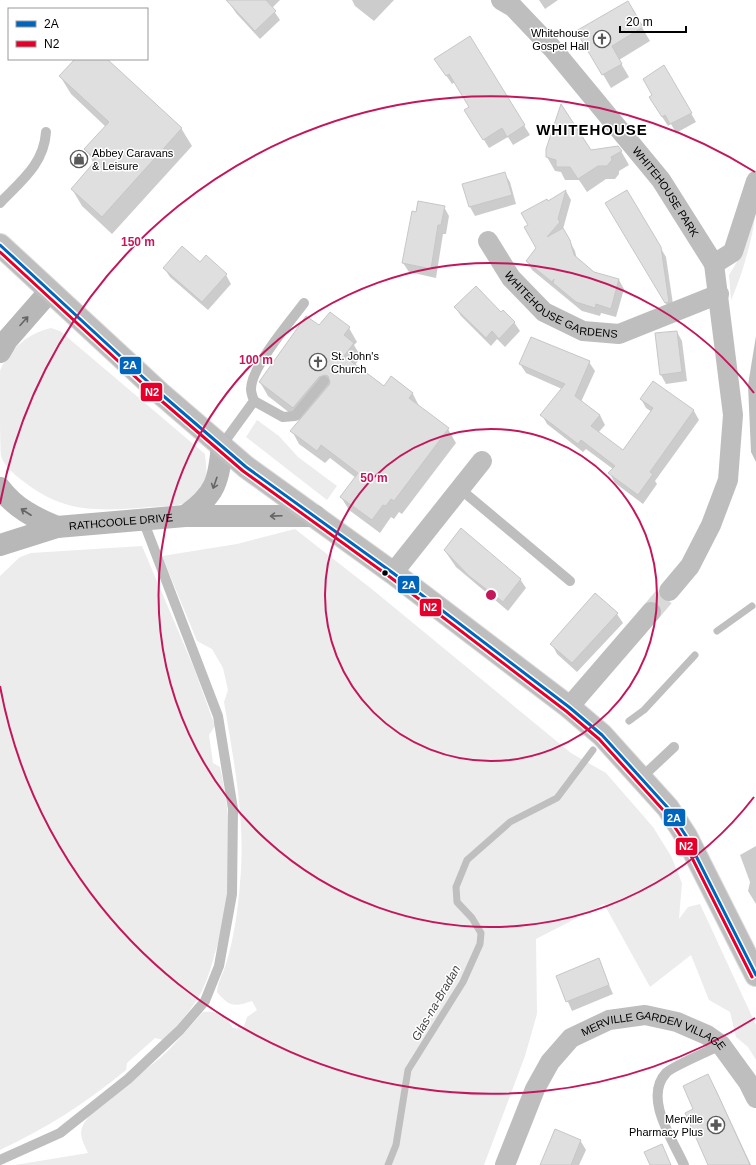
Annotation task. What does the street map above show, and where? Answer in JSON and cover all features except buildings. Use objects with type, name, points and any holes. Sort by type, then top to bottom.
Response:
[{"type":"main road","points":[[0,245],[160,393],[246,466],[392,573],[569,707],[606,740],[668,808],[686,836],[756,975]]},
{"type":"street","name":"WHITEHOUSE PARK","points":[[501,0],[513,8],[552,48],[661,180],[714,264]]},
{"type":"street","points":[[668,591],[690,566],[711,525],[728,480],[733,414],[714,264],[733,252],[756,181]]},
{"type":"street","name":"WHITEHOUSE GARDENS","points":[[488,242],[511,278],[544,312],[583,331],[620,334],[719,294]]},
{"type":"street","points":[[0,352],[8,340],[50,292]]},
{"type":"street","name":"RATHCOOLE DRIVE","points":[[186,516],[200,506],[210,496],[219,471],[222,445]]},
{"type":"street","points":[[392,573],[482,461]]},
{"type":"street","name":"RATHCOOLE DRIVE","points":[[0,488],[6,496],[20,508],[37,519],[57,527]]},
{"type":"street","name":"RATHCOOLE DRIVE","points":[[0,545],[57,527],[186,516],[314,516]]},
{"type":"street","points":[[569,707],[651,612]]},
{"type":"street","name":"MERVILLE GARDEN VILLAGE","points":[[505,1165],[535,1089],[550,1062],[571,1038],[609,1020],[645,1015],[677,1022],[708,1035],[721,1045],[748,1082],[756,1098]]},
{"type":"lane","points":[[0,204],[31,170],[41,155],[46,132]]},
{"type":"lane","points":[[304,303],[266,355],[255,375],[251,389],[254,401],[283,416],[295,416],[324,382]]},
{"type":"lane","points":[[222,445],[254,401]]},
{"type":"lane","points":[[459,488],[570,581]]},
{"type":"lane","points":[[0,1160],[60,1132],[128,1079],[180,1030],[205,1001],[219,966],[232,894],[233,809],[218,716],[143,520]]},
{"type":"lane","points":[[641,778],[674,747]]},
{"type":"lane","points":[[684,1165],[657,1107],[659,1085],[666,1073],[721,1045]]},
{"type":"shaded area","points":[[756,203],[754,226],[748,252],[731,300],[729,275],[741,255]]},
{"type":"shaded area","points":[[51,328],[60,331],[205,454],[206,474],[204,489],[196,498],[184,503],[170,506],[115,509],[83,508],[53,500],[38,492],[7,467],[1,456],[0,371],[8,356],[21,343],[35,333]]},
{"type":"shaded area","points":[[756,336],[756,462],[751,452],[748,385]]},
{"type":"shaded area","points":[[257,420],[279,436],[298,457],[337,486],[327,500],[246,437]]},
{"type":"shaded area","points":[[295,529],[373,590],[571,753],[606,773],[653,827],[671,856],[682,883],[679,919],[688,907],[700,904],[756,1025],[756,1060],[748,1047],[736,1037],[730,1012],[709,1000],[691,955],[650,987],[604,904],[536,939],[537,1014],[525,1056],[484,1165],[15,1165],[88,1153],[84,1145],[81,1130],[91,1114],[109,1097],[159,1059],[203,1012],[217,1013],[224,1017],[233,1028],[243,1029],[247,1017],[257,1010],[252,1001],[237,1005],[229,1003],[225,1001],[217,992],[218,984],[229,954],[233,934],[238,903],[241,860],[238,792],[224,702],[228,690],[223,668],[212,649],[197,641],[162,556],[237,544]]},
{"type":"shaded area","points":[[142,546],[194,668],[215,726],[209,735],[213,763],[220,767],[229,824],[230,883],[225,921],[206,982],[201,993],[186,1015],[168,1035],[163,1040],[155,1038],[127,1063],[126,1070],[81,1104],[50,1124],[0,1150],[0,576],[20,557],[31,553]]},
{"type":"waterway","name":"Glas-na-Bradan","points":[[717,631],[752,606]]},
{"type":"waterway","name":"Glas-na-Bradan","points":[[629,721],[644,710],[695,655]]},
{"type":"waterway","name":"Glas-na-Bradan","points":[[388,1165],[396,1145],[408,1070],[463,982],[480,944],[481,933],[472,918],[457,902],[456,887],[467,860],[510,822],[557,798],[593,750]]},
{"type":"tunnel","points":[[651,612],[669,591]]},
{"type":"transit line","name":"2A","points":[[0,245],[160,393],[246,467],[393,573],[569,707],[602,735],[668,808],[686,836],[756,975]]},
{"type":"transit line","name":"N2","points":[[0,252],[157,397],[243,471],[390,577],[566,711],[599,739],[664,811],[682,838],[752,977]]},
{"type":"place","name":"Whitehouse Gospel Hall","points":[[602,39]]},
{"type":"place","name":"Abbey Caravans & Leisure","points":[[79,159]]},
{"type":"place","name":"St. John's Church","points":[[318,362]]},
{"type":"place","name":"Merville Pharmacy Plus","points":[[716,1125]]},
{"type":"district","name":"WHITEHOUSE","points":[[592,129]]}]
